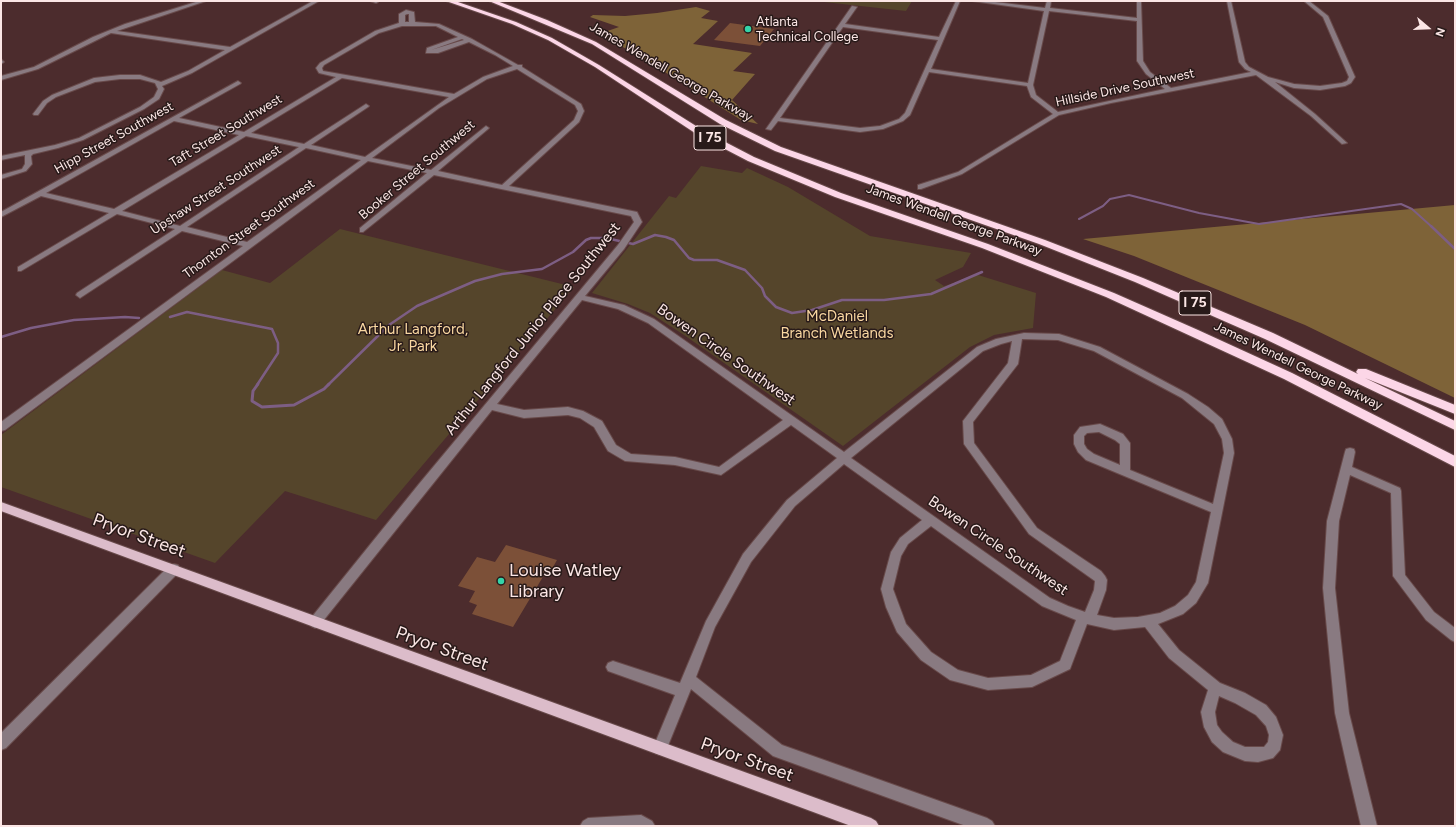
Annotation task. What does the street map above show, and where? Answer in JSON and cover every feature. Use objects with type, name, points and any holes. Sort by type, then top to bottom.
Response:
[{"type":"highway","name":"James Wendell George Parkway","points":[[449,1],[514,23],[556,42],[597,66],[691,127],[752,159],[819,188],[992,249],[1110,295],[1288,376],[1453,461]]},
{"type":"highway","name":"James Wendell George Parkway","points":[[492,1],[545,20],[594,43],[723,122],[778,149],[849,176],[1072,254],[1172,294],[1270,336],[1455,426]]},
{"type":"highway","points":[[1270,336],[1455,410]]},
{"type":"main road","name":"Pryor Street","points":[[1,506],[871,826]]},
{"type":"street","points":[[92,1],[100,1]]},
{"type":"street","points":[[187,1],[195,4]]},
{"type":"street","points":[[1,78],[36,68],[110,32],[204,1]]},
{"type":"street","points":[[159,85],[190,72],[317,1]]},
{"type":"street","points":[[776,119],[849,130],[872,129],[891,125],[901,120],[908,114],[958,1]]},
{"type":"street","points":[[974,1],[1138,20]]},
{"type":"street","points":[[1048,1],[1030,85],[1033,96],[1058,114]]},
{"type":"street","points":[[1139,1],[1138,20],[1140,61],[1148,73],[1170,90]]},
{"type":"street","points":[[1229,1],[1242,62],[1247,68],[1264,77],[1313,115],[1344,143]]},
{"type":"street","points":[[1264,77],[1306,88],[1332,88],[1349,82],[1352,77],[1325,16],[1306,1]]},
{"type":"street","points":[[769,130],[854,7]]},
{"type":"street","points":[[402,24],[402,14],[406,12],[412,13],[412,23]]},
{"type":"street","points":[[453,96],[326,74],[321,72],[319,68],[322,64],[377,32],[402,24],[412,23],[437,25],[520,66],[578,104],[581,111],[576,121],[504,187]]},
{"type":"street","points":[[841,26],[941,39]]},
{"type":"street","points":[[110,32],[230,50]]},
{"type":"street","points":[[464,37],[429,49],[428,52],[436,52],[470,40]]},
{"type":"street","name":"Thornton Street Southwest","points":[[1,427],[453,96],[484,78],[520,66]]},
{"type":"street","points":[[927,70],[1030,85]]},
{"type":"street","name":"Hillside Drive Southwest","points":[[921,187],[960,173],[1058,114],[1256,73]]},
{"type":"street","name":"Taft Street Southwest","points":[[21,269],[340,76]]},
{"type":"street","points":[[1,158],[81,139],[142,108],[157,98],[161,89],[158,82],[140,77],[120,77],[94,80],[54,96],[45,102],[36,114]]},
{"type":"street","name":"Hipp Street Southwest","points":[[1,214],[238,83]]},
{"type":"street","name":"Upshaw Street Southwest","points":[[80,294],[366,106]]},
{"type":"street","name":"Arthur Langford Junior Place Southwest","points":[[173,119],[634,214],[638,222],[621,247],[423,487],[315,622]]},
{"type":"street","name":"Booker Street Southwest","points":[[363,230],[486,128]]},
{"type":"street","points":[[1,177],[24,170],[29,164],[28,156],[31,152]]},
{"type":"street","points":[[39,194],[249,245]]},
{"type":"street","name":"Bowen Circle Southwest","points":[[580,297],[621,307],[651,321],[688,346],[790,420],[844,458],[930,520],[1046,602],[1065,611],[1086,618],[1114,624],[1138,623],[1162,618],[1179,610],[1192,599],[1202,583],[1229,453],[1227,439],[1218,422],[1204,410],[1158,381],[1097,349],[1059,337],[1043,336],[1017,337],[999,341],[980,349],[844,458],[791,503],[747,558],[710,625],[660,748]]},
{"type":"street","points":[[930,520],[904,541],[895,555],[887,588],[892,607],[901,628],[926,656],[955,676],[988,684],[1032,681],[1065,665],[1100,590],[1101,580],[1098,575],[1033,531],[969,444],[968,421],[1013,364],[1018,347],[1017,337]]},
{"type":"street","points":[[491,406],[524,414],[568,411],[583,415],[598,424],[612,448],[629,458],[674,461],[721,471],[790,420]]},
{"type":"street","points":[[1125,472],[1125,443],[1119,437],[1100,428],[1084,430],[1079,435],[1079,444],[1083,452],[1090,457],[1125,472],[1217,510]]},
{"type":"street","points":[[1350,452],[1333,521],[1329,588],[1330,610],[1342,713],[1354,771],[1369,826]]},
{"type":"street","points":[[1346,469],[1396,490],[1400,576],[1430,616],[1455,636]]},
{"type":"street","points":[[1,743],[174,569]]},
{"type":"street","points":[[1148,621],[1174,654],[1215,688],[1240,698],[1261,710],[1271,722],[1276,735],[1274,745],[1268,753],[1258,756],[1245,754],[1228,747],[1217,737],[1211,727],[1208,712],[1215,688]]},
{"type":"street","points":[[613,667],[686,685],[778,751],[987,826]]},
{"type":"street","points":[[588,826],[641,823],[647,826]]},
{"type":"green space","points":[[815,1],[912,1],[906,11]]},
{"type":"green space","name":"McDaniel Branch Wetlands","points":[[701,166],[742,173],[747,168],[788,187],[870,236],[971,253],[963,267],[935,280],[944,286],[978,275],[1036,293],[1033,328],[994,335],[970,347],[843,446],[650,313],[628,304],[592,293],[669,196],[676,198]]},
{"type":"green space","name":"Arthur Langford, Jr. Park","points":[[340,229],[574,287],[376,520],[285,491],[215,563],[1,487],[1,435],[222,270],[270,283]]},
{"type":"shaded area","points":[[696,7],[710,11],[701,18],[718,21],[693,44],[752,53],[733,71],[755,74],[732,100],[758,124],[741,120],[641,57],[599,34],[619,27],[590,17],[593,15],[625,16],[657,13]]},
{"type":"shaded area","points":[[1455,205],[1455,398],[1305,325],[1134,256],[1083,239]]},
{"type":"building","points":[[730,23],[774,29],[760,46],[714,40]]},
{"type":"building","name":"Louise Watley Library","points":[[506,545],[557,560],[548,576],[544,575],[513,627],[472,614],[477,605],[469,602],[475,591],[458,586],[477,557],[495,562]]},
{"type":"waterway","points":[[1079,219],[1103,206],[1110,199],[1129,195],[1199,213],[1259,224],[1401,204],[1412,209],[1432,227]]},
{"type":"waterway","points":[[1431,226],[1455,249]]},
{"type":"waterway","points":[[328,385],[389,325],[417,306],[475,281],[502,274],[542,269],[573,252],[586,240],[591,238],[606,238],[633,244],[655,235],[666,237],[674,240],[689,258],[694,260],[717,260],[745,270],[762,288],[765,296],[776,307],[792,313],[812,310],[842,300],[884,300],[931,294],[982,272]]},
{"type":"waterway","points":[[170,317],[187,312],[272,329],[278,343],[278,353],[257,385]]},
{"type":"waterway","points":[[1,337],[31,328],[74,320],[125,317],[139,318]]},
{"type":"waterway","points":[[258,384],[253,391],[252,401],[262,407],[294,405],[324,389],[328,385]]},
{"type":"place","name":"Atlanta Technical College","points":[[748,29]]},
{"type":"place","name":"Louise Watley Library","points":[[501,581]]}]
